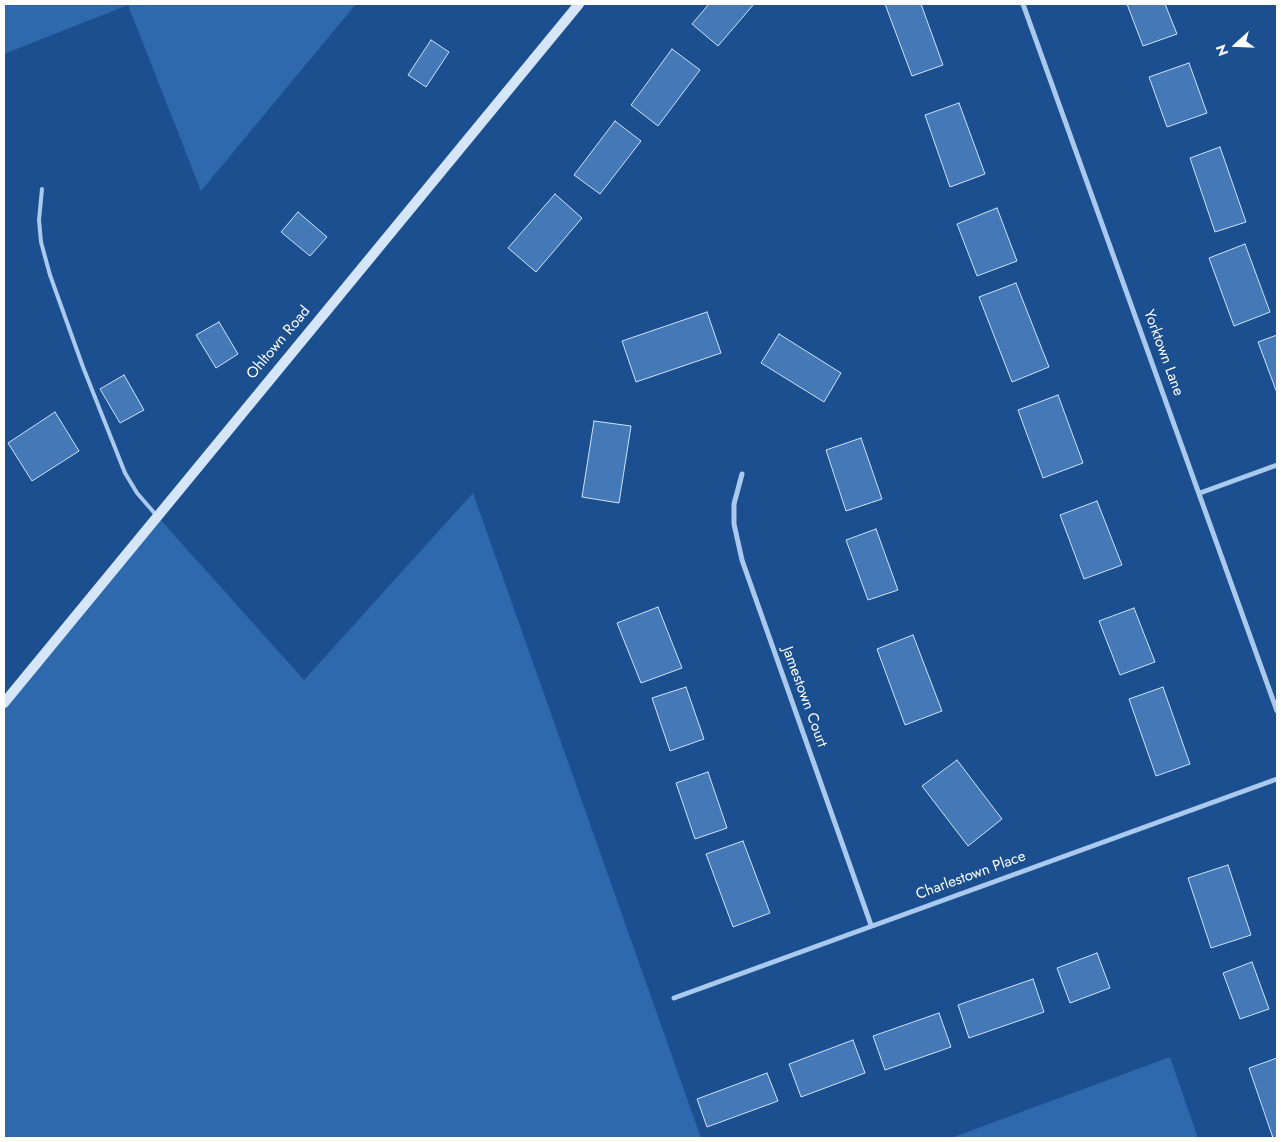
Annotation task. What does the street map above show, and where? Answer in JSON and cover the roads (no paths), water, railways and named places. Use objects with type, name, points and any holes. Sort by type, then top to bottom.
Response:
[{"type":"street","name":"Ohltown Road","points":[[4,703],[580,4]]},
{"type":"street","name":"Yorktown Lane","points":[[1023,4],[1277,711]]},
{"type":"street","points":[[1200,493],[1277,465]]},
{"type":"street","name":"Jamestown Court","points":[[742,474],[734,504],[734,524],[742,560],[872,925]]},
{"type":"street","name":"Charlestown Place","points":[[674,998],[1277,779]]},
{"type":"lane","points":[[42,189],[39,220],[41,242],[50,275],[82,367],[125,473],[137,493],[157,516]]}]
